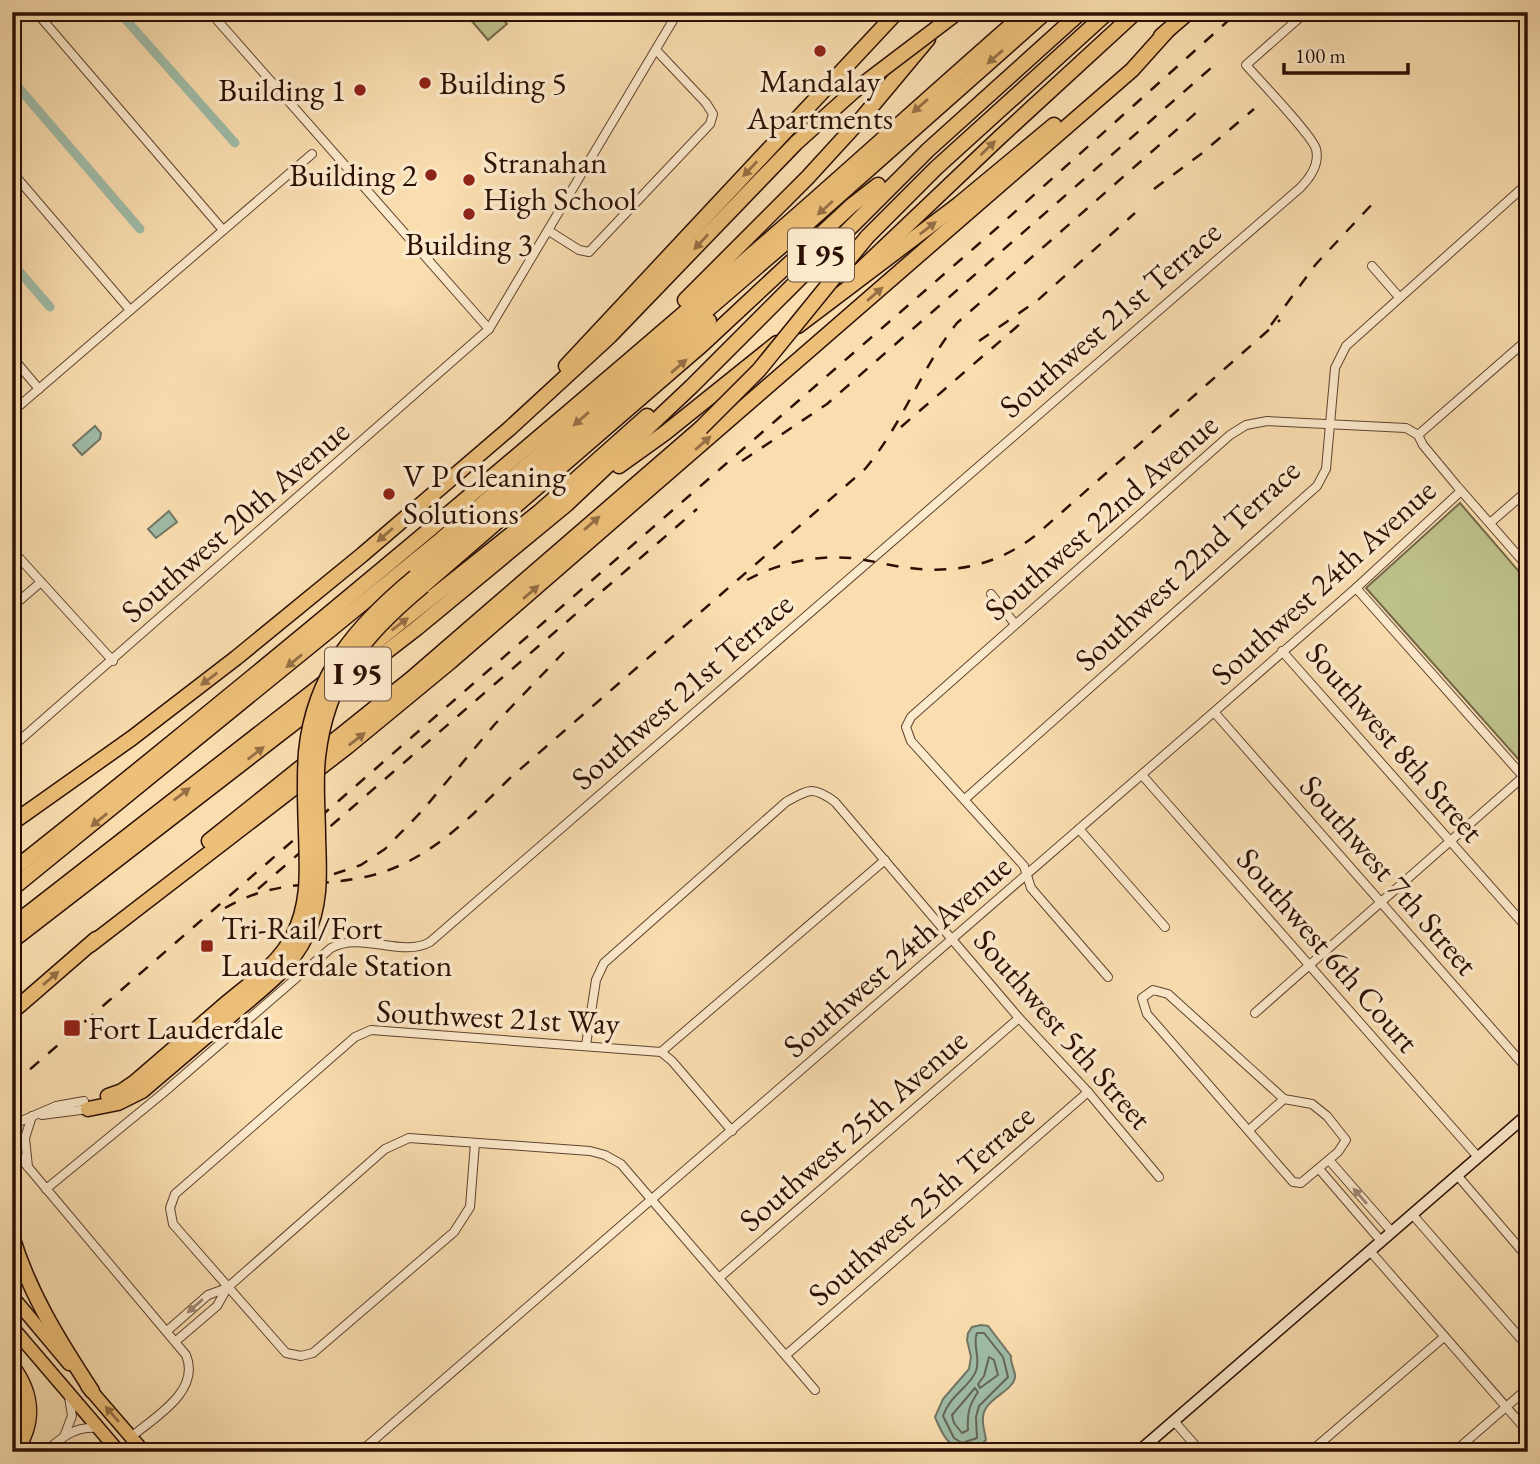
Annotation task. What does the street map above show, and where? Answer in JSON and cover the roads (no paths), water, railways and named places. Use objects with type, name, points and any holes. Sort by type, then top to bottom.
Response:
[{"type":"highway","points":[[473,458],[561,370],[897,12]]},
{"type":"highway","points":[[625,362],[808,177],[862,118],[950,12]]},
{"type":"highway","points":[[12,823],[132,738],[236,658],[509,429],[610,336],[796,142],[854,91],[958,12]]},
{"type":"highway","name":"I 95","points":[[12,872],[382,571],[772,237],[1026,12]]},
{"type":"highway","points":[[12,890],[415,561],[799,231],[1046,12]]},
{"type":"highway","points":[[12,926],[425,605],[562,492],[687,379],[878,185],[1067,12]]},
{"type":"highway","name":"I 95","points":[[12,941],[417,628],[566,504],[670,408],[928,150],[1081,12]]},
{"type":"highway","points":[[12,1012],[212,838],[430,663],[701,428],[759,370],[867,237],[936,168],[1108,12]]},
{"type":"highway","points":[[815,313],[1136,12]]},
{"type":"highway","points":[[566,504],[664,433],[815,313],[959,204],[1189,12]]},
{"type":"highway","points":[[90,944],[347,747],[450,662],[1121,79],[1167,31]]},
{"type":"highway","points":[[86,1105],[129,1087],[226,1011],[284,951],[303,912],[307,887],[307,749],[313,716],[327,679],[345,648],[365,622],[419,582],[685,361],[851,206],[878,185]]},
{"type":"highway","points":[[419,582],[639,385],[799,231]]},
{"type":"highway","points":[[12,1236],[50,1325],[92,1391]]},
{"type":"highway","points":[[12,1366],[25,1387],[30,1411],[27,1430],[15,1452]]},
{"type":"highway","points":[[12,1380],[20,1408],[18,1423],[12,1436]]},
{"type":"main road","points":[[12,1296],[144,1452]]},
{"type":"main road","points":[[12,1328],[119,1452]]},
{"type":"street","points":[[36,12],[223,230]]},
{"type":"street","points":[[210,12],[489,329]]},
{"type":"street","name":"Southwest 20th Avenue","points":[[12,747],[489,329],[678,12]]},
{"type":"street","name":"Southwest 21st Terrace","points":[[46,1189],[169,1088],[331,948],[347,942],[413,947],[430,942],[1300,188],[1311,176],[1317,161],[1313,144],[1246,65],[1306,12]]},
{"type":"street","points":[[549,230],[579,250],[589,252],[710,124],[713,114],[706,103],[656,50]]},
{"type":"street","points":[[12,412],[312,154]]},
{"type":"street","points":[[12,172],[130,310]]},
{"type":"street","points":[[1528,183],[1346,346],[1335,368],[1331,423],[1406,428],[1418,435],[1423,445],[1461,491],[1528,567]]},
{"type":"street","points":[[1372,266],[1399,297]]},
{"type":"street","points":[[1418,435],[1528,340]]},
{"type":"street","points":[[12,358],[39,389]]},
{"type":"street","name":"Southwest 22nd Avenue","points":[[965,799],[911,741],[906,727],[911,717],[1230,435],[1246,425],[1267,421],[1331,423]]},
{"type":"street","name":"Southwest 22nd Terrace","points":[[965,799],[1317,485],[1326,469],[1331,423]]},
{"type":"street","points":[[1490,523],[1528,490]]},
{"type":"street","name":"Southwest 24th Avenue","points":[[360,1452],[1028,875],[1356,588],[1461,491]]},
{"type":"street","points":[[12,550],[113,661]]},
{"type":"street","points":[[12,607],[41,582]]},
{"type":"street","points":[[1255,1013],[1525,780],[1356,588]]},
{"type":"street","points":[[991,594],[1015,624]]},
{"type":"street","name":"Southwest 8th Street","points":[[1282,651],[1528,929]]},
{"type":"street","name":"Southwest 7th Street","points":[[1214,712],[1528,1070]]},
{"type":"street","name":"Southwest 6th Court","points":[[1142,775],[1478,1157]]},
{"type":"street","name":"Southwest 5th Street","points":[[586,1045],[596,980],[604,963],[786,802],[804,791],[818,790],[835,802],[1159,1177]]},
{"type":"street","points":[[965,799],[1024,866],[1031,888],[1108,978]]},
{"type":"street","points":[[1079,829],[1165,927]]},
{"type":"street","points":[[661,1052],[885,860]]},
{"type":"street","points":[[1153,990],[1168,994],[1284,1099],[1312,1104],[1327,1115],[1346,1140],[1320,1170],[1301,1183],[1293,1182],[1249,1130],[1147,1014],[1142,998],[1149,992],[1153,990]]},
{"type":"street","name":"Southwest 25th Avenue","points":[[719,1278],[1019,1018]]},
{"type":"street","name":"Southwest 21st Way","points":[[227,1288],[173,1224],[170,1208],[174,1194],[355,1037],[371,1030],[661,1052],[672,1061],[732,1131]]},
{"type":"street","name":"Southwest 25th Terrace","points":[[786,1354],[1088,1092]]},
{"type":"street","points":[[1249,1130],[1284,1099]]},
{"type":"street","points":[[12,1125],[32,1116],[86,1105]]},
{"type":"street","points":[[1138,1452],[1528,1114]]},
{"type":"street","points":[[28,1167],[25,1138],[32,1116]]},
{"type":"street","points":[[176,1340],[217,1306],[227,1288],[385,1149],[409,1138],[590,1151],[605,1155],[621,1164],[815,1390]]},
{"type":"street","points":[[227,1288],[286,1353],[301,1356],[313,1353],[454,1232],[470,1207],[475,1143]]},
{"type":"street","points":[[12,1148],[186,1355],[190,1366],[185,1388],[131,1437]]},
{"type":"street","points":[[1329,1160],[1392,1232]]},
{"type":"street","points":[[1320,1170],[1381,1241]]},
{"type":"street","points":[[1457,1175],[1528,1258]]},
{"type":"street","points":[[1412,1214],[1528,1347]]},
{"type":"street","points":[[1370,1251],[1528,1432]]},
{"type":"street","points":[[167,1331],[208,1295],[227,1288]]},
{"type":"street","points":[[1311,1452],[1444,1337]]},
{"type":"street","points":[[1454,1452],[1528,1388]]},
{"type":"street","points":[[65,1434],[72,1416],[68,1392]]},
{"type":"street","points":[[1174,1421],[1201,1452]]},
{"type":"street","points":[[46,1452],[65,1434],[85,1427],[98,1428]]},
{"type":"water","points":[[95,426],[101,433],[100,439],[82,455],[73,445]]},
{"type":"water","points":[[169,511],[177,522],[156,538],[148,529]]},
{"type":"water","points":[[988,1326],[1011,1356],[1015,1378],[985,1411],[983,1423],[986,1440],[970,1448],[957,1447],[947,1440],[935,1417],[943,1399],[969,1369],[971,1357],[968,1333],[972,1327]]},
{"type":"waterway","points":[[119,12],[235,143]]},
{"type":"waterway","points":[[12,80],[140,229]]},
{"type":"waterway","points":[[12,263],[50,307]]},
{"type":"railway","points":[[12,1085],[997,228],[1238,12]]},
{"type":"railway","points":[[742,461],[827,404],[1211,68]]},
{"type":"railway","points":[[1154,189],[1254,109]]},
{"type":"railway","points":[[225,908],[277,888],[346,880],[387,871],[444,839],[509,779],[865,469],[890,434],[933,358],[957,323],[1198,111]]},
{"type":"railway","points":[[1271,325],[1316,264],[1376,200]]},
{"type":"railway","points":[[979,341],[1038,300],[1135,213]]},
{"type":"railway","points":[[747,580],[771,569],[810,559],[851,558],[910,568],[944,569],[977,565],[1007,553],[1036,535],[1280,320]]},
{"type":"railway","points":[[901,427],[1020,324]]},
{"type":"railway","points":[[258,889],[697,509]]},
{"type":"railway","points":[[334,874],[361,865],[385,849],[422,811],[495,724],[564,652]]},
{"type":"place","name":"Mandalay Apartments","points":[[820,51]]},
{"type":"place","name":"Building 5","points":[[425,83]]},
{"type":"place","name":"Building 1","points":[[360,90]]},
{"type":"place","name":"Building 2","points":[[431,175]]},
{"type":"place","name":"Stranahan High School","points":[[469,180]]},
{"type":"place","name":"Building 3","points":[[469,214]]},
{"type":"place","name":"V P Cleaning Solutions","points":[[389,494]]},
{"type":"place","name":"Tri-Rail/Fort Lauderdale Station","points":[[207,946]]},
{"type":"place","name":"Fort Lauderdale","points":[[72,1028]]}]
